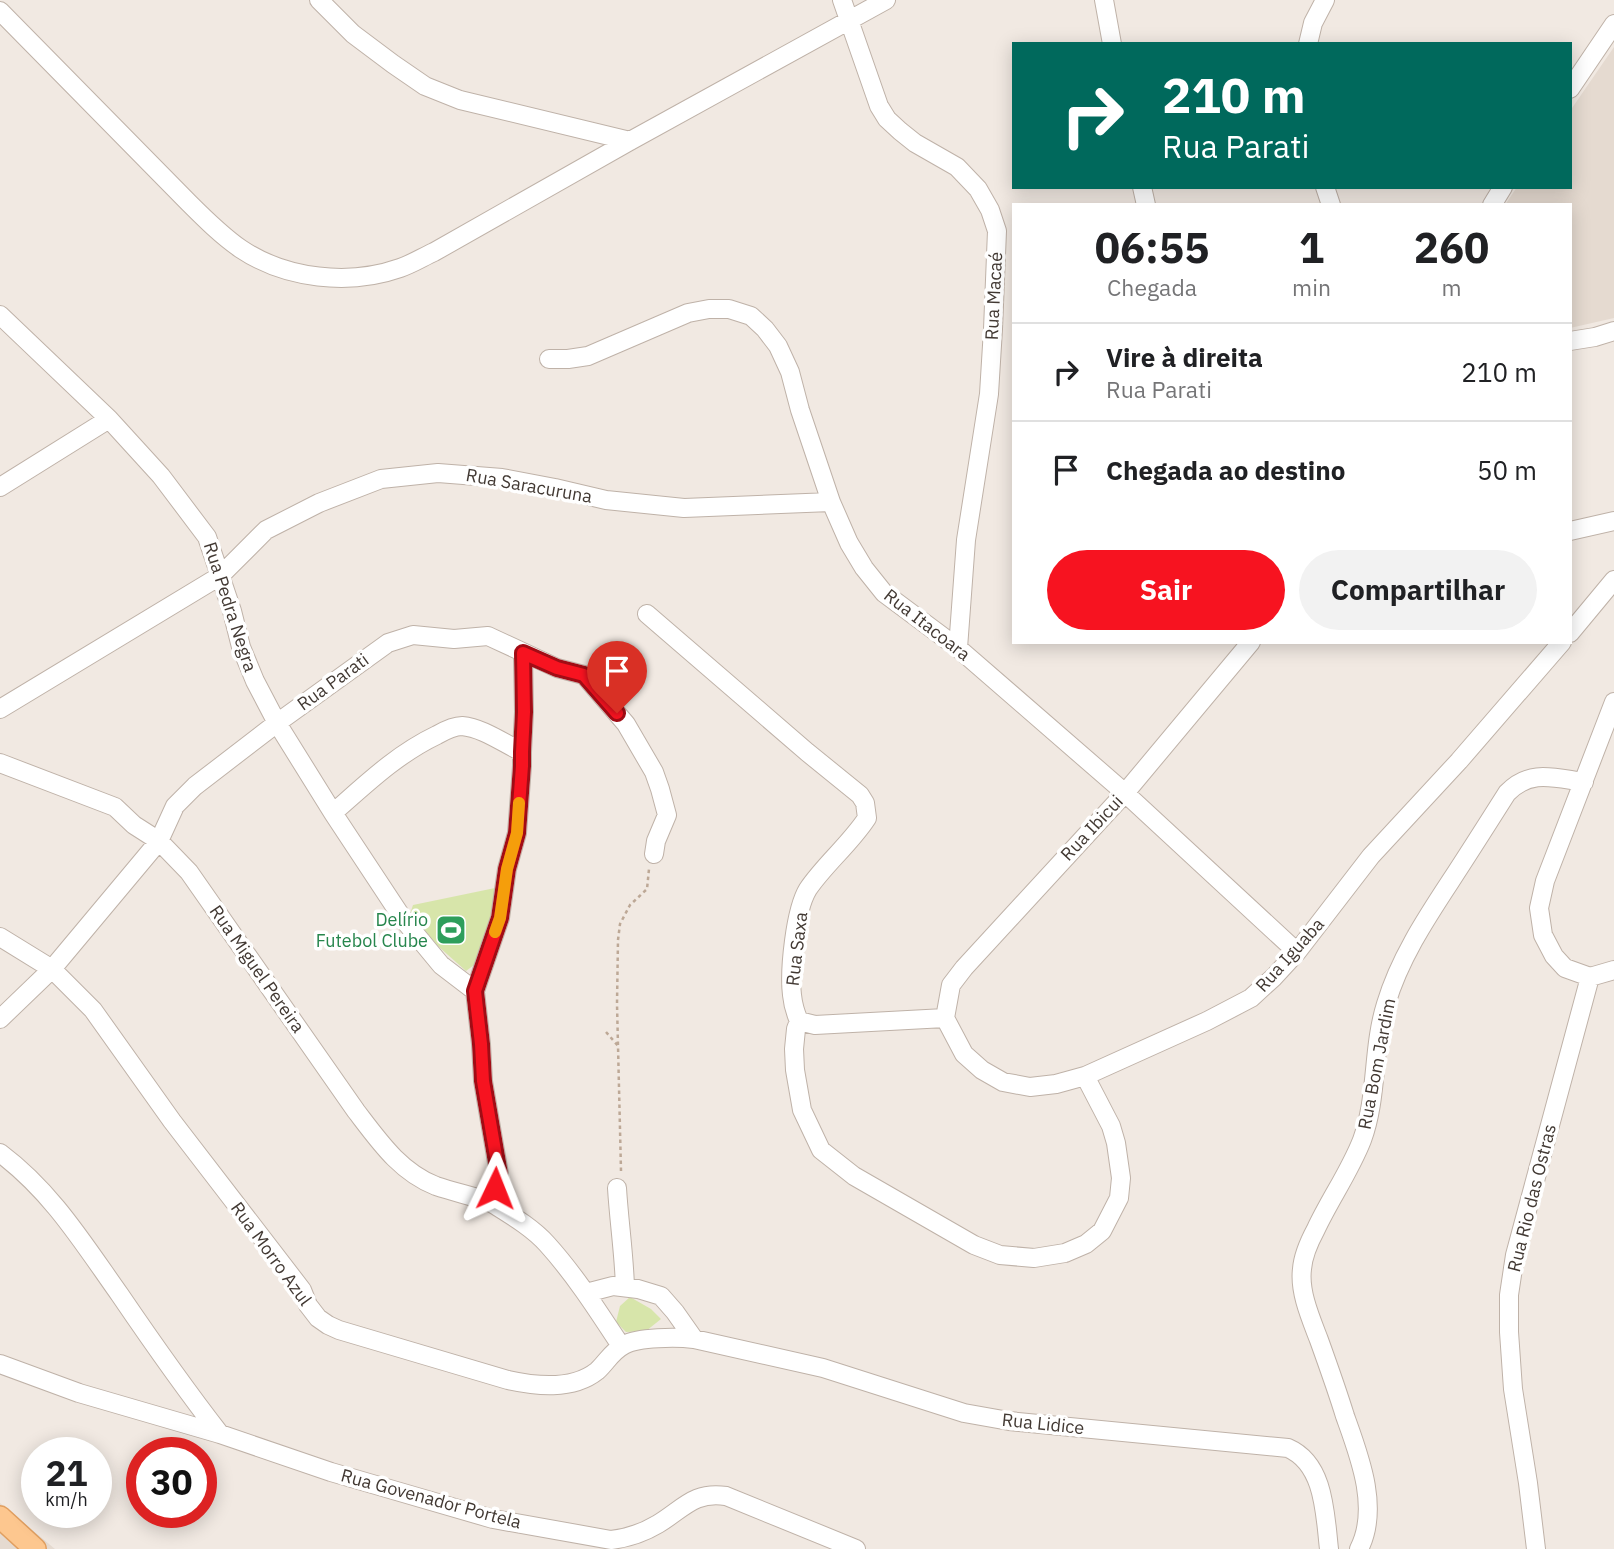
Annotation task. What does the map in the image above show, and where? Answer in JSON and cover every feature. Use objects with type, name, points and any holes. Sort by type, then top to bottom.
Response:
[{"type":"main road","points":[[0,1517],[35,1549]]},
{"type":"street","points":[[319,0],[353,34],[425,86],[460,100],[629,141]]},
{"type":"street","name":"Rua Macaé","points":[[842,0],[878,106],[887,119],[915,143],[957,167],[971,181],[990,210],[997,231],[989,394],[966,540],[958,648]]},
{"type":"street","points":[[0,11],[213,226],[242,249],[274,265],[305,275],[338,278],[370,276],[401,268],[434,252],[886,0]]},
{"type":"street","points":[[1104,0],[1112,42]]},
{"type":"street","points":[[1308,42],[1313,23],[1325,0]]},
{"type":"street","points":[[1572,86],[1614,24]]},
{"type":"street","name":"Rua Itacoara","points":[[549,359],[588,355],[688,313],[729,309],[751,316],[778,346],[790,372],[831,502],[863,569],[884,593],[958,648],[1125,793],[1297,952]]},
{"type":"street","name":"Rua Pedra Negra","points":[[0,315],[108,419],[161,476],[207,537],[241,647],[277,723],[403,919],[441,965],[475,991]]},
{"type":"street","points":[[1572,341],[1614,331]]},
{"type":"street","points":[[0,487],[108,419]]},
{"type":"street","name":"Rua Saracuruna","points":[[0,709],[220,576],[266,530],[319,503],[381,479],[438,473],[502,478],[606,500],[684,508],[831,502]]},
{"type":"street","points":[[1572,531],[1614,521]]},
{"type":"street","points":[[1572,631],[1614,580]]},
{"type":"street","name":"Rua Saxa","points":[[647,614],[860,795],[865,803],[867,818],[806,892],[801,907],[793,949],[791,979],[794,1009],[799,1021]]},
{"type":"street","name":"Rua Parati","points":[[0,1019],[52,969],[159,841],[175,806],[183,796],[277,723],[388,643],[413,635],[454,639],[488,636],[557,668],[584,675],[626,724],[654,772],[667,815],[656,841],[654,854]]},
{"type":"street","name":"Rua Ibicui","points":[[945,1018],[951,985],[964,968],[1125,793],[1249,644]]},
{"type":"street","name":"Rua Iguaba","points":[[945,1018],[964,1054],[982,1070],[1003,1082],[1030,1087],[1056,1084],[1085,1076],[1207,1021],[1251,998],[1297,952],[1371,856],[1459,761],[1560,644]]},
{"type":"street","points":[[523,653],[524,712],[517,833],[507,869],[500,918],[475,991],[483,1081],[499,1174],[490,1202],[546,1242],[627,1343]]},
{"type":"street","points":[[1614,702],[1545,881],[1539,908],[1543,935],[1554,956],[1565,968],[1590,977],[1614,970]]},
{"type":"street","points":[[334,813],[387,765],[406,751],[444,731],[461,726],[486,733],[522,752]]},
{"type":"street","name":"Rua Miguel Pereira","points":[[0,763],[115,807],[134,825],[159,841],[189,872],[384,1148],[408,1172],[436,1186],[490,1202]]},
{"type":"street","name":"Rua Bom Jardim","points":[[1359,1549],[1363,1542],[1367,1518],[1366,1483],[1338,1393],[1308,1311],[1301,1270],[1306,1248],[1363,1135],[1385,1005],[1429,913],[1507,793],[1517,783],[1546,776],[1584,782]]},
{"type":"street","name":"Rua Morro Azul","points":[[0,937],[52,969],[93,1010],[173,1121],[302,1290],[313,1312],[328,1325],[508,1380],[554,1386],[583,1379],[597,1371],[627,1343]]},
{"type":"street","name":"Rua Rio das Ostras","points":[[1535,1549],[1513,1389],[1509,1295],[1515,1255],[1590,977]]},
{"type":"street","points":[[945,1018],[815,1025],[799,1021],[794,1049],[795,1070],[802,1110],[821,1150],[854,1176],[974,1245],[1000,1255],[1034,1258],[1065,1253],[1086,1244],[1102,1231],[1119,1198],[1121,1178],[1111,1126],[1085,1076]]},
{"type":"street","points":[[0,1153],[23,1170],[51,1200],[220,1434]]},
{"type":"street","points":[[617,1188],[625,1287]]},
{"type":"street","points":[[586,1293],[613,1286],[661,1296],[694,1339]]},
{"type":"street","name":"Rua Lidice","points":[[627,1343],[678,1337],[694,1339],[823,1368],[964,1413],[1009,1422],[1288,1448],[1305,1459],[1319,1485],[1329,1549]]},
{"type":"street","name":"Rua Govenador Portela","points":[[0,1364],[79,1394],[220,1434],[331,1472],[493,1519],[611,1540],[628,1538],[659,1523],[691,1501],[712,1494],[726,1496],[856,1549]]},
{"type":"path","points":[[617,1188],[621,1170],[618,940],[620,924],[630,905],[647,890],[650,863],[654,854]]},
{"type":"path","points":[[606,1032],[619,1048]]},
{"type":"shaded area","points":[[1614,47],[1614,318],[1572,328],[1572,203],[1506,203],[1516,189],[1572,189],[1572,108]]},
{"type":"shaded area","points":[[0,1503],[21,1521],[21,1528],[30,1528],[55,1549],[0,1549]]},
{"type":"green space","points":[[495,888],[488,933],[478,962],[466,971],[439,947],[410,914],[413,905]]},
{"type":"green space","points":[[630,1297],[651,1309],[661,1319],[646,1331],[626,1332],[616,1322],[620,1306]]},
{"type":"slow traffic","points":[[495,932],[517,833],[519,803]]},
{"type":"place","name":"Delírio Futebol Clube","points":[[451,930]]},
{"type":"route","points":[[495,1188],[499,1174],[483,1081],[475,991],[500,918],[507,869],[517,833],[524,712],[523,653],[557,668],[584,675],[617,713]]}]
